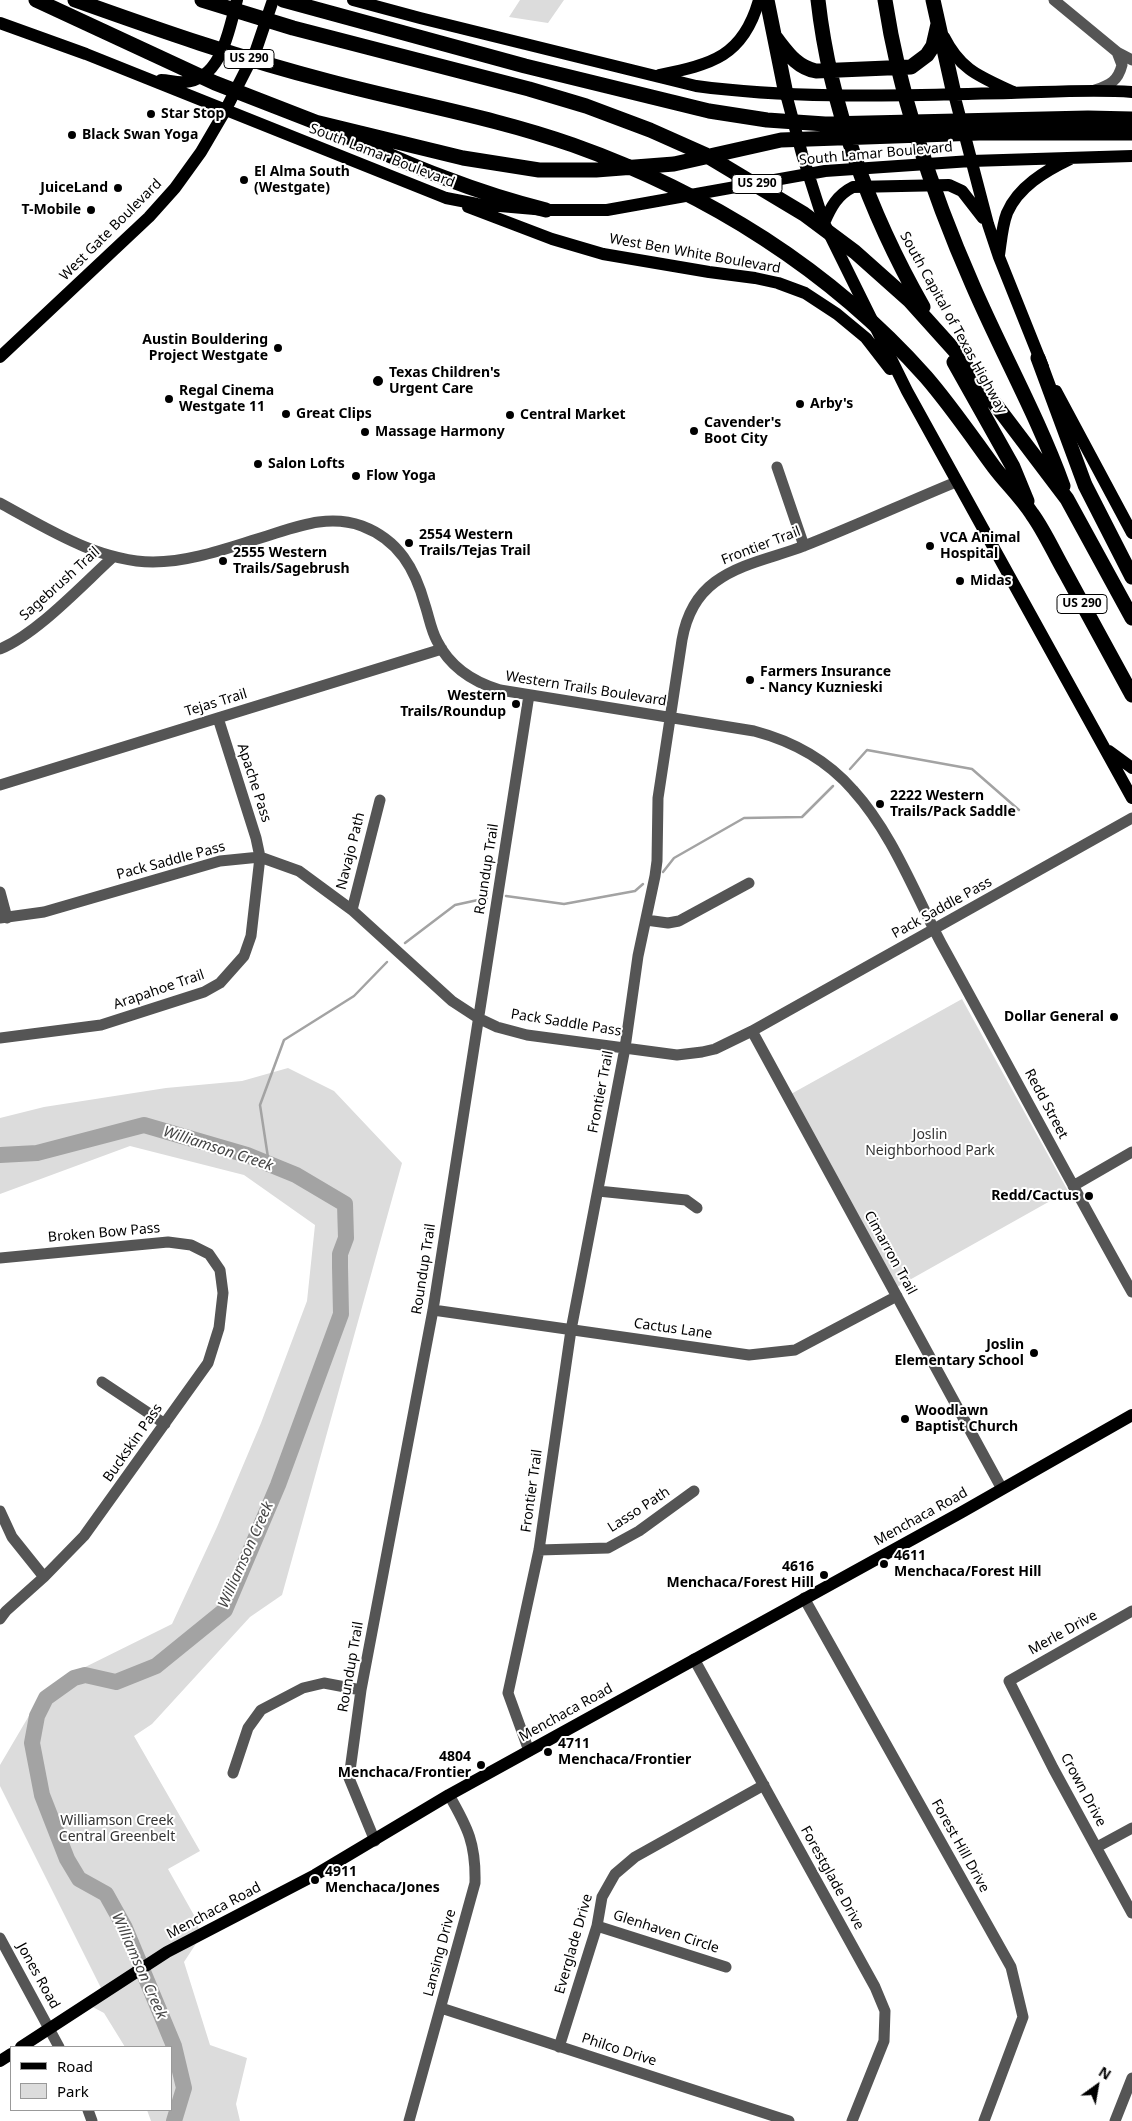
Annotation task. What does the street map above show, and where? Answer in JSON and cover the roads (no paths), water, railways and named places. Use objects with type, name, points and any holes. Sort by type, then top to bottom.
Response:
[{"type":"highway","points":[[36,0],[162,60],[267,105],[315,122],[468,188],[546,210]]},
{"type":"highway","name":"US 290","points":[[75,0],[173,35],[327,81],[519,129],[574,146],[686,192],[736,220],[781,249],[831,286],[881,332],[925,376],[963,422],[995,468],[1032,514],[1132,695]]},
{"type":"highway","name":"US 290","points":[[202,0],[293,28],[529,89],[586,106],[659,134],[704,154],[757,184],[804,214],[855,252],[910,301],[967,366],[1067,499],[1132,618]]},
{"type":"highway","points":[[283,0],[554,73],[709,111],[767,120],[825,124],[1132,118]]},
{"type":"highway","points":[[767,0],[788,100]]},
{"type":"highway","name":"South Capital of Texas Highway","points":[[818,0],[824,42],[835,90],[853,152],[880,221],[914,292],[1013,466],[1032,514]]},
{"type":"highway","name":"South Capital of Texas Highway","points":[[886,0],[890,27],[914,127],[939,202],[973,286],[1047,442],[1067,499]]},
{"type":"highway","points":[[933,0],[955,99]]},
{"type":"highway","points":[[774,38],[793,60],[806,69],[816,71],[911,67],[927,55],[933,46],[938,24]]},
{"type":"highway","points":[[315,122],[463,158],[539,170],[596,170],[674,164],[781,140],[979,133],[1132,133]]},
{"type":"highway","points":[[1038,358],[1085,485],[1132,577]]},
{"type":"main road","points":[[146,78],[184,82],[208,73],[215,65],[227,37],[237,0]]},
{"type":"main road","name":"West Gate Boulevard","points":[[0,357],[157,209],[195,161],[225,111],[256,50],[273,0]]},
{"type":"main road","points":[[353,0],[696,86],[788,100],[955,99],[1015,93],[1095,90],[1132,92]]},
{"type":"main road","points":[[657,76],[702,66],[726,53],[746,32],[753,20],[759,0]]},
{"type":"main road","name":"South Lamar Boulevard","points":[[0,22],[146,78],[446,198],[478,204],[546,210],[607,210],[807,173],[971,161],[1132,156]]},
{"type":"main road","points":[[938,24],[959,61],[984,78],[1015,93]]},
{"type":"main road","points":[[955,99],[988,224],[999,258],[1038,358],[1132,533]]},
{"type":"main road","name":"West Ben White Boulevard","points":[[788,100],[807,173],[824,223],[907,391],[1132,798]]},
{"type":"main road","points":[[999,258],[1007,214],[1020,194],[1038,177],[1074,157]]},
{"type":"main road","points":[[824,223],[832,206],[842,193],[853,187],[949,185],[962,191],[988,224]]},
{"type":"main road","name":"West Ben White Boulevard","points":[[446,198],[504,222],[603,254],[755,278],[778,283],[805,294],[837,314],[866,338],[907,391]]},
{"type":"main road","points":[[1105,748],[1132,768]]},
{"type":"main road","name":"Menchaca Road","points":[[23,2046],[168,1952],[306,1880],[375,1841],[449,1795],[1132,1415]]},
{"type":"street","points":[[1056,1],[1117,52],[1132,60]]},
{"type":"street","points":[[1095,90],[1110,84],[1117,78],[1122,65],[1117,52]]},
{"type":"street","points":[[777,467],[804,546]]},
{"type":"street","name":"Frontier Trail","points":[[530,1751],[508,1693],[539,1550],[571,1330],[625,1048],[638,956],[657,861],[658,798],[684,628],[700,597],[715,582],[732,572],[804,546],[956,482]]},
{"type":"street","name":"Western Trails Boulevard","points":[[0,503],[88,548],[113,557],[148,562],[197,557],[305,524],[333,521],[351,523],[368,529],[384,538],[409,563],[420,585],[433,632],[442,649],[455,666],[476,681],[500,690],[745,729],[772,736],[801,749],[836,772],[860,798],[876,820],[934,929]]},
{"type":"street","name":"Sagebrush Trail","points":[[0,649],[12,644],[33,629],[113,557]]},
{"type":"street","name":"Tejas Trail","points":[[0,785],[442,649]]},
{"type":"street","name":"Roundup Trail","points":[[375,1841],[349,1778],[361,1690],[433,1310],[529,695]]},
{"type":"street","name":"Apache Pass","points":[[218,718],[260,857]]},
{"type":"street","name":"Navajo Path","points":[[352,910],[380,800]]},
{"type":"street","name":"Pack Saddle Pass","points":[[4,918],[44,912],[220,861],[260,857],[299,871],[352,910],[452,1001],[478,1018],[497,1027],[527,1035],[662,1053],[689,1054],[716,1049],[752,1031],[1132,818]]},
{"type":"street","name":"Arapahoe Trail","points":[[0,1038],[101,1025],[204,992],[220,984],[244,956],[250,936],[260,857]]},
{"type":"street","points":[[646,920],[668,923],[679,922],[750,883]]},
{"type":"street","points":[[0,892],[4,918]]},
{"type":"street","name":"Redd Street","points":[[934,929],[1132,1292]]},
{"type":"street","name":"Cimarron Trail","points":[[752,1031],[1002,1489]]},
{"type":"street","points":[[1073,1186],[1132,1152]]},
{"type":"street","points":[[598,1191],[686,1200],[697,1208]]},
{"type":"street","name":"Broken Bow Pass","points":[[0,1258],[168,1242],[191,1245],[209,1254]]},
{"type":"street","name":"Buckskin Pass","points":[[0,1620],[6,1611],[44,1577],[84,1536],[208,1363],[219,1328],[224,1292],[220,1270],[209,1254]]},
{"type":"street","name":"Cactus Lane","points":[[433,1310],[749,1355],[795,1350],[897,1296]]},
{"type":"street","points":[[102,1382],[165,1424]]},
{"type":"street","name":"Lasso Path","points":[[539,1550],[608,1548],[639,1532],[694,1491]]},
{"type":"street","points":[[0,1511],[12,1537],[44,1577]]},
{"type":"street","name":"Forest Hill Drive","points":[[804,1598],[1011,1967],[1023,2017],[984,2121]]},
{"type":"street","name":"Merle Drive","points":[[1009,1681],[1132,1612]]},
{"type":"street","name":"Forestglade Drive","points":[[694,1659],[875,1987],[885,2011],[884,2041],[852,2121]]},
{"type":"street","name":"Crown Drive","points":[[1009,1681],[1053,1768],[1132,1912]]},
{"type":"street","points":[[233,1773],[248,1728],[261,1710],[302,1688],[324,1683],[361,1690]]},
{"type":"street","name":"Everglade Drive","points":[[559,2047],[597,1926],[602,1897],[615,1874],[635,1857],[764,1785]]},
{"type":"street","name":"Lansing Drive","points":[[409,2121],[475,1883],[476,1862],[468,1828],[449,1795]]},
{"type":"street","points":[[1097,1847],[1132,1828]]},
{"type":"street","name":"Glenhaven Circle","points":[[597,1926],[726,1967]]},
{"type":"street","name":"Jones Road","points":[[0,1938],[58,2046]]},
{"type":"street","name":"Philco Drive","points":[[441,2008],[789,2121]]},
{"type":"street","points":[[1115,2121],[1131,2084]]},
{"type":"waterway","points":[[850,769],[867,750],[972,769],[1019,810]]},
{"type":"waterway","points":[[663,872],[674,858],[744,818],[802,817],[833,786]]},
{"type":"waterway","points":[[506,896],[564,904],[635,891],[643,884]]},
{"type":"waterway","points":[[405,943],[455,905],[487,898]]},
{"type":"waterway","points":[[269,1164],[260,1105],[284,1040],[354,996],[387,962]]},
{"type":"waterway","name":"Williamson Creek","points":[[0,1155],[37,1153],[144,1125],[247,1155],[296,1175],[345,1204],[346,1238],[340,1254],[341,1314],[278,1485],[225,1610],[156,1666],[116,1682],[85,1675],[74,1678],[46,1698],[37,1716],[32,1743],[42,1795],[67,1859],[79,1879],[106,1894],[125,1928],[174,2046],[184,2088],[174,2121]]},
{"type":"place","name":"Star Stop","points":[[151,114]]},
{"type":"place","name":"Black Swan Yoga","points":[[72,135]]},
{"type":"place","name":"El Alma South (Westgate)","points":[[244,180]]},
{"type":"place","name":"JuiceLand","points":[[118,188]]},
{"type":"place","name":"T-Mobile","points":[[91,210]]},
{"type":"place","name":"Austin Bouldering Project Westgate","points":[[278,348]]},
{"type":"place","name":"Texas Children's Urgent Care","points":[[378,381]]},
{"type":"place","name":"Regal Cinema Westgate 11","points":[[169,399]]},
{"type":"place","name":"Arby's","points":[[800,404]]},
{"type":"place","name":"Great Clips","points":[[286,414]]},
{"type":"place","name":"Central Market","points":[[510,415]]},
{"type":"place","name":"Cavender's Boot City","points":[[694,431]]},
{"type":"place","name":"Massage Harmony","points":[[365,432]]},
{"type":"place","name":"Salon Lofts","points":[[258,464]]},
{"type":"place","name":"Flow Yoga","points":[[356,476]]},
{"type":"place","name":"2554 Western Trails/Tejas Trail","points":[[409,543]]},
{"type":"place","name":"VCA Animal Hospital","points":[[930,546]]},
{"type":"place","name":"2555 Western Trails/Sagebrush","points":[[223,561]]},
{"type":"place","name":"Midas","points":[[960,581]]},
{"type":"place","name":"Farmers Insurance - Nancy Kuznieski","points":[[750,680]]},
{"type":"place","name":"Western Trails/Roundup","points":[[516,704]]},
{"type":"place","name":"2222 Western Trails/Pack Saddle","points":[[880,804]]},
{"type":"place","name":"Dollar General","points":[[1114,1017]]},
{"type":"place","name":"Redd/Cactus","points":[[1089,1196]]},
{"type":"place","name":"Joslin Elementary School","points":[[1034,1353]]},
{"type":"place","name":"Woodlawn Baptist Church","points":[[905,1419]]},
{"type":"place","name":"4611 Menchaca/Forest Hill","points":[[884,1564]]},
{"type":"place","name":"4616 Menchaca/Forest Hill","points":[[824,1575]]},
{"type":"place","name":"4711 Menchaca/Frontier","points":[[548,1752]]},
{"type":"place","name":"4804 Menchaca/Frontier","points":[[481,1765]]},
{"type":"place","name":"4911 Menchaca/Jones","points":[[315,1880]]},
{"type":"park label","name":"Joslin Neighborhood Park","points":[[930,1144]]},
{"type":"park label","name":"Williamson Creek Central Greenbelt","points":[[117,1829]]}]
